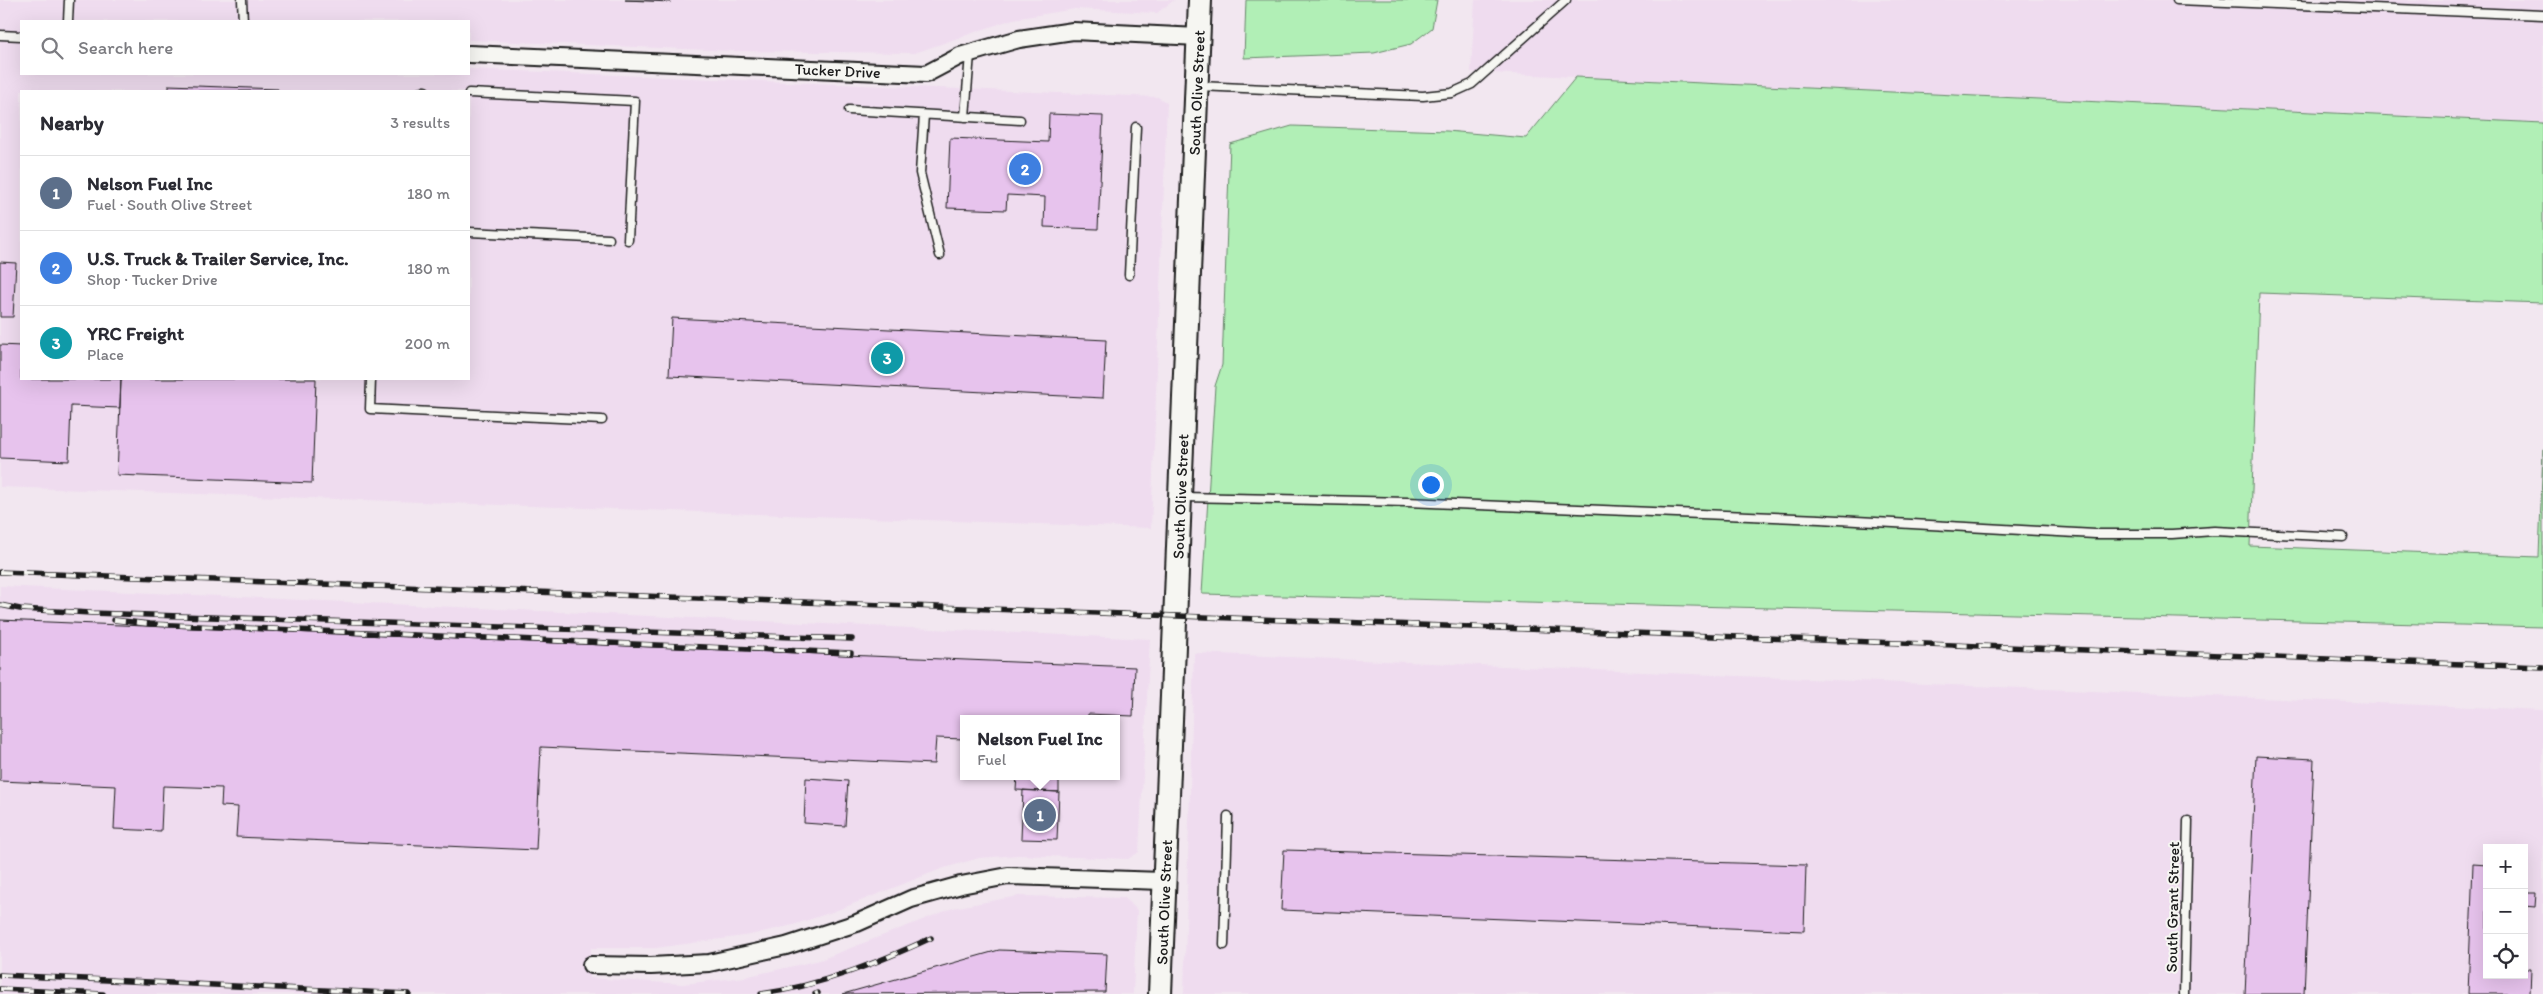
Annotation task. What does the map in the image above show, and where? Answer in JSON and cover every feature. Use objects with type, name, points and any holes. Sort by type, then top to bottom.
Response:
[{"type":"street","name":"South Olive Street","points":[[1160,994],[1178,497],[1200,0]]},
{"type":"street","name":"Tucker Drive","points":[[470,54],[926,74],[970,54],[1019,39],[1074,31],[1199,37]]},
{"type":"street","points":[[591,965],[650,966],[709,963],[786,946],[857,923],[911,899],[961,885],[1008,876],[1164,881]]},
{"type":"lane","points":[[68,20],[69,0]]},
{"type":"lane","points":[[242,0],[244,20]]},
{"type":"lane","points":[[1197,86],[1422,96],[1452,93],[1472,84],[1566,0]]},
{"type":"lane","points":[[2177,0],[2543,15]]},
{"type":"lane","points":[[0,35],[20,36]]},
{"type":"lane","points":[[965,117],[970,54]]},
{"type":"lane","points":[[470,93],[634,101],[628,240]]},
{"type":"lane","points":[[849,110],[1020,120]]},
{"type":"lane","points":[[924,115],[920,173],[940,255]]},
{"type":"lane","points":[[1129,275],[1136,127]]},
{"type":"lane","points":[[470,232],[609,239]]},
{"type":"lane","points":[[371,380],[370,409],[602,420]]},
{"type":"lane","points":[[1178,497],[1417,502],[1820,519],[2095,534],[2172,534],[2214,530],[2343,537]]},
{"type":"lane","points":[[1224,945],[1228,816]]},
{"type":"lane","name":"South Grant Street","points":[[2184,994],[2188,821]]},
{"type":"shaded area","points":[[0,0],[1174,0],[1157,13],[1075,9],[1013,19],[915,53],[733,51],[470,40],[470,20],[20,20],[20,75],[470,75],[470,69],[1158,97],[1167,103],[1151,528],[0,487]]},
{"type":"shaded area","points":[[1475,0],[2543,0],[2543,123],[1471,72]]},
{"type":"shaded area","points":[[0,586],[1150,639],[1139,852],[1128,859],[1018,855],[979,858],[941,869],[835,911],[793,925],[750,935],[656,948],[591,948],[589,978],[683,984],[745,977],[820,960],[953,908],[1018,896],[1125,898],[1137,910],[1133,994],[0,994]]},
{"type":"shaded area","points":[[1194,653],[2543,710],[2543,994],[1184,994]]},
{"type":"green space","points":[[1246,0],[1437,0],[1432,28],[1411,44],[1374,53],[1244,58]]},
{"type":"green space","points":[[1576,77],[2543,123],[2543,303],[2259,293],[2250,546],[2539,557],[2543,449],[2543,627],[1202,594],[1215,386],[1222,365],[1230,144],[1292,126],[1447,131],[1526,138]]},
{"type":"building","points":[[625,0],[671,0],[671,2]]},
{"type":"building","points":[[169,85],[278,89],[278,90],[169,90]]},
{"type":"building","points":[[1049,114],[1103,116],[1098,229],[1044,227],[1045,197],[1007,195],[1006,210],[947,208],[950,138],[1048,142]]},
{"type":"building","points":[[0,262],[16,263],[13,317],[0,317]]},
{"type":"building","points":[[672,318],[1106,340],[1103,398],[669,376]]},
{"type":"building","points":[[0,345],[20,346],[20,380],[121,380],[120,408],[71,406],[69,461],[0,458]]},
{"type":"building","points":[[121,380],[316,380],[312,483],[117,475]]},
{"type":"building","points":[[0,620],[1135,667],[1133,716],[1088,714],[960,715],[960,739],[936,738],[934,764],[541,747],[536,850],[236,837],[238,807],[221,806],[222,788],[163,786],[161,831],[114,829],[116,786],[0,781]]},
{"type":"building","points":[[2256,756],[2314,759],[2304,994],[2245,994]]},
{"type":"building","points":[[806,778],[848,781],[845,826],[804,823]]},
{"type":"building","points":[[1017,780],[1059,780],[1059,792],[1016,790]]},
{"type":"building","points":[[1023,790],[1059,792],[1057,840],[1021,839]]},
{"type":"building","points":[[1284,850],[1806,865],[1804,931],[1281,910]]},
{"type":"building","points":[[2473,864],[2483,865],[2483,979],[2528,979],[2528,969],[2531,969],[2530,994],[2468,994]]},
{"type":"building","points":[[2528,893],[2536,893],[2535,907],[2528,906]]},
{"type":"building","points":[[999,950],[1107,954],[1105,992],[843,994]]},
{"type":"railway","points":[[0,572],[2543,667]]},
{"type":"railway","points":[[0,605],[20,609],[91,613],[852,639]]},
{"type":"railway","points":[[114,620],[150,624],[851,653]]},
{"type":"railway","points":[[761,994],[805,985],[848,972],[931,938]]},
{"type":"railway","points":[[0,975],[409,994]]},
{"type":"railway","points":[[0,989],[103,994]]},
{"type":"place","name":"U.S. Truck & Trailer Service, Inc.","points":[[1025,169]]},
{"type":"place","name":"YRC Freight","points":[[887,358]]},
{"type":"place","name":"Nelson Fuel Inc","points":[[1040,815]]}]
